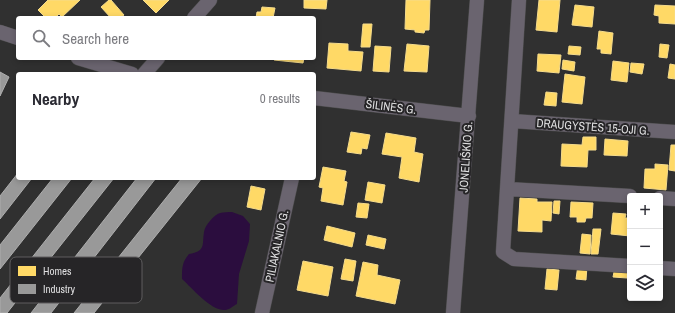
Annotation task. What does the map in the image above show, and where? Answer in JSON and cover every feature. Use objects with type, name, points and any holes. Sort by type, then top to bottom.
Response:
[{"type":"street","points":[[196,16],[210,0]]},
{"type":"street","name":"JONELIŠKIO G.","points":[[453,313],[477,0]]},
{"type":"street","points":[[520,0],[503,252],[514,259],[627,266]]},
{"type":"street","points":[[0,32],[16,37]]},
{"type":"street","points":[[85,60],[125,72]]},
{"type":"street","points":[[146,72],[156,60]]},
{"type":"street","name":"ŠILINĖS G.","points":[[316,98],[469,116]]},
{"type":"street","name":"DRAUGYSTĖS 15-OJI G.","points":[[512,121],[675,132]]},
{"type":"street","name":"PILIAKALNIO G.","points":[[262,313],[292,180]]},
{"type":"street","points":[[507,188],[627,196]]},
{"type":"street","points":[[663,198],[675,199]]},
{"type":"street","points":[[663,268],[675,269]]},
{"type":"shaded area","points":[[232,212],[243,216],[250,224],[249,241],[239,274],[237,304],[230,309],[225,310],[214,307],[202,298],[182,279],[182,272],[183,265],[189,254],[201,249],[204,232],[210,221],[220,213]]},
{"type":"building: Homes","points":[[48,0],[80,0],[63,16],[59,14],[57,16],[44,16],[38,10]]},
{"type":"building: Homes","points":[[111,0],[124,15],[109,16],[101,7]]},
{"type":"building: Homes","points":[[143,0],[169,0],[156,13]]},
{"type":"building: Homes","points":[[304,0],[327,0],[326,9],[304,8]]},
{"type":"building: Homes","points":[[406,0],[430,0],[429,30],[425,30],[424,33],[405,29]]},
{"type":"building: Homes","points":[[539,0],[560,0],[557,32],[536,30]]},
{"type":"building: Homes","points":[[575,5],[594,7],[592,27],[572,25]]},
{"type":"building: Homes","points":[[655,5],[675,6],[675,24],[659,23],[659,16],[654,15]]},
{"type":"building: Homes","points":[[262,7],[275,8],[273,16],[256,16],[257,12],[261,12]]},
{"type":"building: Homes","points":[[363,24],[372,24],[370,47],[361,47]]},
{"type":"building: Homes","points":[[599,31],[613,33],[611,54],[601,53],[601,49],[597,49]]},
{"type":"building: Homes","points":[[329,43],[348,44],[348,51],[363,52],[361,71],[327,68]]},
{"type":"building: Homes","points":[[407,44],[429,46],[427,72],[404,71]]},
{"type":"building: Homes","points":[[660,44],[669,45],[667,58],[659,57]]},
{"type":"building: Homes","points":[[375,46],[391,47],[389,72],[373,71]]},
{"type":"building: Homes","points":[[569,46],[581,47],[580,55],[568,54]]},
{"type":"building: Homes","points":[[538,54],[561,55],[559,73],[537,71]]},
{"type":"building: Homes","points":[[274,60],[304,60],[303,63]]},
{"type":"building: Homes","points":[[563,60],[575,62],[574,71],[562,69]]},
{"type":"building: Homes","points":[[613,61],[629,63],[627,82],[611,80]]},
{"type":"building: Homes","points":[[631,63],[644,64],[642,74],[630,72]]},
{"type":"building: Homes","points":[[670,64],[675,65],[675,79],[668,78]]},
{"type":"building: Homes","points":[[565,74],[585,77],[582,104],[562,102]]},
{"type":"building: Homes","points":[[546,92],[557,93],[556,106],[544,105]]},
{"type":"building: Homes","points":[[351,132],[370,135],[367,149],[362,148],[361,154],[347,152]]},
{"type":"building: Homes","points":[[386,133],[416,138],[414,152],[423,154],[419,182],[399,178],[402,157],[382,154]]},
{"type":"building: Homes","points":[[583,137],[596,137],[596,150],[588,150],[587,167],[561,166],[562,144],[582,145]]},
{"type":"building: Homes","points":[[605,139],[628,141],[627,156],[604,155]]},
{"type":"building: Homes","points":[[671,145],[675,145],[675,171],[669,170]]},
{"type":"building: Homes","points":[[655,164],[668,165],[666,190],[644,188],[645,169],[655,169]]},
{"type":"building: Homes","points":[[323,167],[346,171],[344,181],[347,182],[343,205],[321,201],[323,188],[319,187]]},
{"type":"building: Homes","points":[[368,182],[385,185],[382,203],[365,200]]},
{"type":"building: Homes","points":[[251,186],[265,189],[261,210],[247,207]]},
{"type":"building: Homes","points":[[520,198],[537,199],[537,202],[552,202],[551,221],[542,220],[542,232],[518,231]]},
{"type":"building: Homes","points":[[554,201],[560,201],[559,214],[553,213]]},
{"type":"building: Homes","points":[[571,202],[593,203],[592,218],[586,218],[585,222],[577,222],[577,217],[570,217]]},
{"type":"building: Homes","points":[[358,203],[369,204],[367,218],[356,217]]},
{"type":"building: Homes","points":[[613,213],[626,214],[627,236],[611,234]]},
{"type":"building: Homes","points":[[327,226],[355,233],[352,247],[324,240]]},
{"type":"building: Homes","points":[[593,229],[601,229],[598,254],[591,254]]},
{"type":"building: Homes","points":[[582,234],[591,235],[590,254],[580,253]]},
{"type":"building: Homes","points":[[368,235],[386,239],[384,249],[366,245]]},
{"type":"building: Homes","points":[[345,259],[356,261],[353,281],[341,279]]},
{"type":"building: Homes","points":[[303,261],[333,267],[328,296],[297,290]]},
{"type":"building: Homes","points":[[363,262],[378,265],[377,275],[400,280],[395,304],[356,296]]},
{"type":"building: Homes","points":[[578,265],[587,266],[586,280],[576,279]]},
{"type":"building: Homes","points":[[615,267],[627,268],[627,278],[613,277]]},
{"type":"building: Homes","points":[[547,269],[559,270],[557,290],[545,289]]},
{"type":"building: Industry","points":[[0,72],[9,77],[0,96]]},
{"type":"building: Industry","points":[[16,176],[16,180],[30,180],[0,219],[0,196]]},
{"type":"building: Industry","points":[[51,180],[70,180],[0,269],[0,245]]},
{"type":"building: Industry","points":[[93,180],[112,180],[51,257],[32,257]]},
{"type":"building: Industry","points":[[135,180],[154,180],[95,257],[75,257]]},
{"type":"building: Industry","points":[[180,180],[200,180],[139,257],[119,257]]},
{"type":"building: Industry","points":[[10,285],[10,303],[15,303],[7,313],[0,313],[0,298]]},
{"type":"building: Industry","points":[[39,303],[59,303],[51,313],[31,313]]},
{"type":"building: Industry","points":[[82,303],[102,303],[94,313],[74,313]]}]
